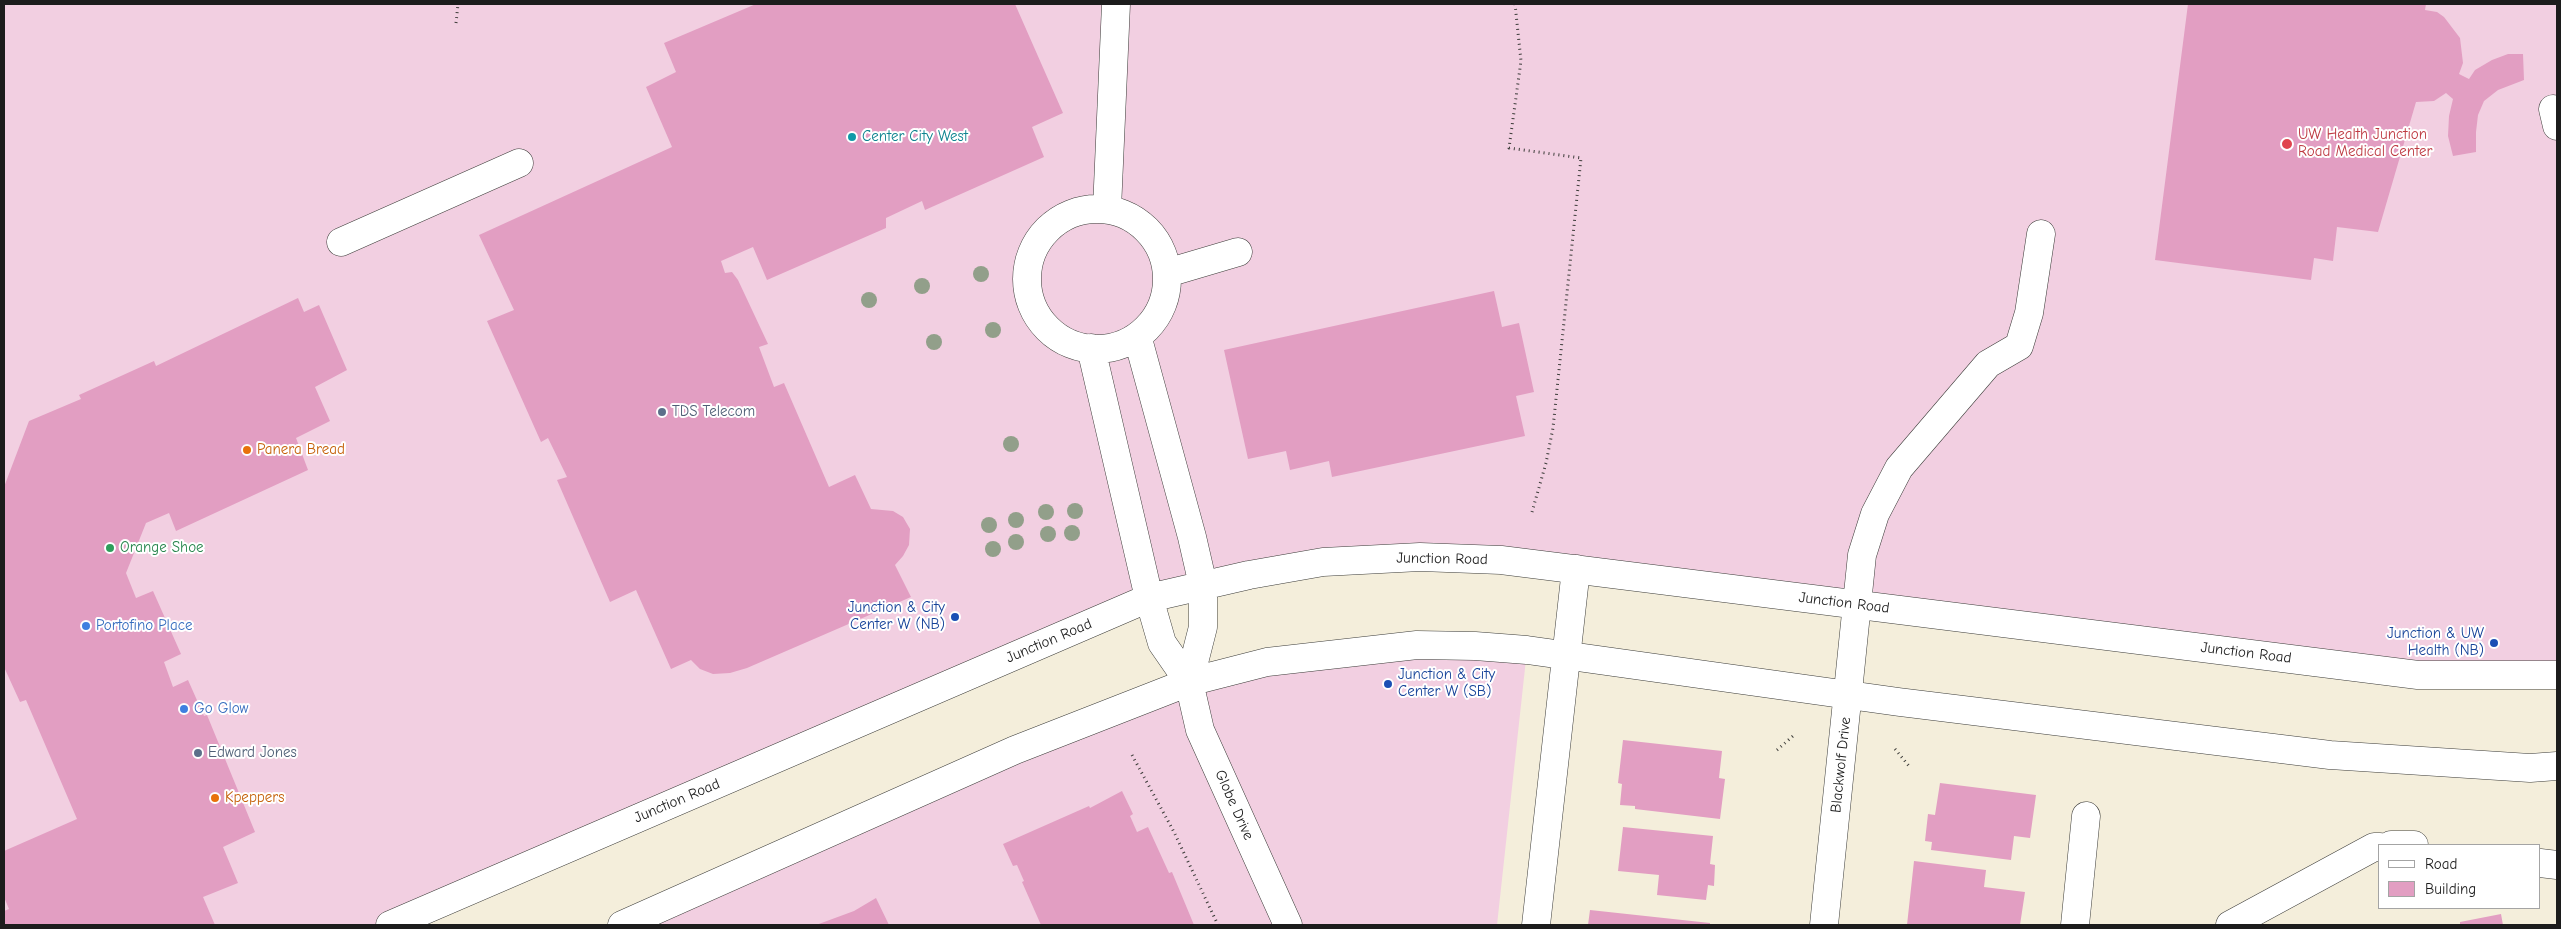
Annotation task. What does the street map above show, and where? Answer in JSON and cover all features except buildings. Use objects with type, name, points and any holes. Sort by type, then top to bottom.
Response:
[{"type":"street","points":[[1107,209],[1116,4]]},
{"type":"street","points":[[341,242],[519,162]]},
{"type":"street","points":[[1082,209],[1107,209],[1130,216],[1150,232],[1161,249],[1167,273],[1167,289],[1159,313],[1138,339],[1116,347],[1099,350],[1067,343],[1047,330],[1034,311],[1027,288],[1026,274],[1032,250],[1047,229],[1067,215],[1082,209]]},
{"type":"street","name":"Blackwolf Drive","points":[[1824,925],[1862,556],[1875,514],[1899,468],[1988,364],[2019,346],[2029,313],[2041,234]]},
{"type":"street","points":[[1167,273],[1238,252]]},
{"type":"street","points":[[1138,339],[1203,585],[1203,627],[1189,682]]},
{"type":"street","points":[[1091,348],[1149,598],[1162,642],[1189,682]]},
{"type":"street","name":"Junction Road","points":[[390,925],[1149,598],[1203,585],[1323,562],[1420,557],[1501,560],[2418,674],[2557,675]]},
{"type":"street","points":[[1536,925],[1576,569]]},
{"type":"street","points":[[622,925],[665,918],[807,842],[1015,750],[1189,682],[1267,662],[1417,645],[1475,646],[1527,650],[1849,694],[2330,755],[2493,766],[2557,766]]},
{"type":"street","name":"Globe Drive","points":[[1189,682],[1200,730],[1288,925]]},
{"type":"street","points":[[2075,925],[2086,816]]},
{"type":"street","points":[[2230,925],[2374,847],[2378,847]]},
{"type":"street","points":[[2541,862],[2557,865]]},
{"type":"path","points":[[456,23],[458,4]]},
{"type":"path","points":[[1515,4],[1521,61],[1509,148],[1581,158],[1553,428],[1546,463],[1532,512]]},
{"type":"path","points":[[1777,750],[1793,736]]},
{"type":"path","points":[[1895,749],[1908,766]]},
{"type":"path","points":[[1132,754],[1174,832],[1218,925]]},
{"type":"shaded area","points":[[4,4],[2557,4],[2557,675],[2537,676],[1501,560],[1203,585],[390,925],[4,925]]},
{"type":"shaded area","points":[[1527,650],[1497,925],[622,925],[713,884],[1267,662]]},
{"type":"place","name":"Center City West","points":[[852,137]]},
{"type":"place","name":"UW Health Junction Road Medical Center","points":[[2287,144]]},
{"type":"place","name":"TDS Telecom","points":[[662,412]]},
{"type":"place","name":"Panera Bread","points":[[247,450]]},
{"type":"place","name":"Orange Shoe","points":[[110,548]]},
{"type":"place","name":"Junction & City Center W (NB)","points":[[955,617]]},
{"type":"place","name":"Portofino Place","points":[[86,626]]},
{"type":"place","name":"Junction & UW Health (NB)","points":[[2494,643]]},
{"type":"place","name":"Junction & City Center W (SB)","points":[[1388,684]]},
{"type":"place","name":"Go Glow","points":[[184,709]]},
{"type":"place","name":"Edward Jones","points":[[198,753]]},
{"type":"place","name":"Kpeppers","points":[[215,798]]}]
